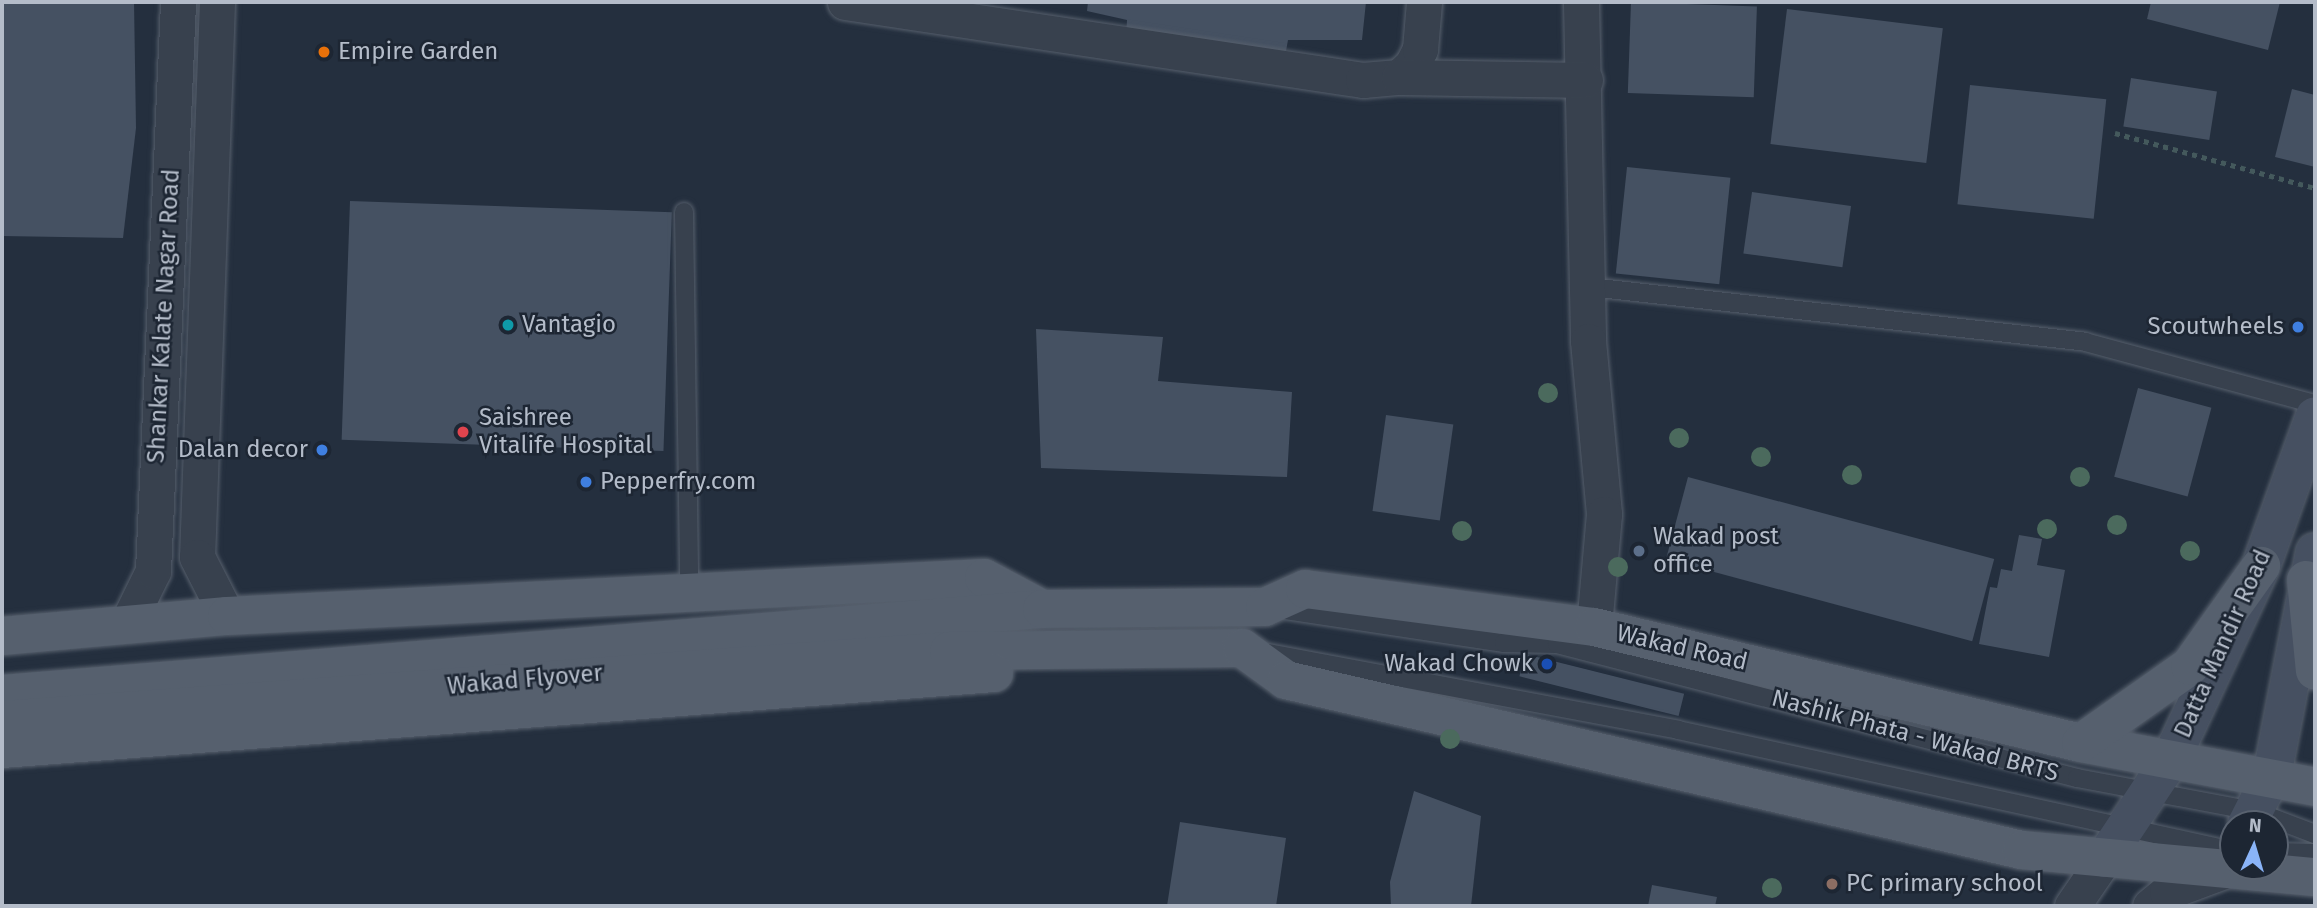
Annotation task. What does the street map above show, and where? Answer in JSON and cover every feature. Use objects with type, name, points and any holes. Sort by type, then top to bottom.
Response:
[{"type":"main road","name":"Datta Mandir Road","points":[[2114,843],[2146,789],[2172,757],[2261,566],[2315,416]]},
{"type":"main road","points":[[2081,743],[2190,666],[2261,566]]},
{"type":"main road","points":[[2310,566],[2315,671]]},
{"type":"main road","name":"Datta Mandir Road","points":[[2254,810],[2272,775],[2310,566]]},
{"type":"main road","points":[[2,636],[227,616],[984,578],[1042,608]]},
{"type":"main road","name":"Wakad Road","points":[[1042,608],[1265,607],[1305,589],[1594,627],[2081,743],[2272,775],[2315,787]]},
{"type":"main road","name":"Wakad Flyover","points":[[2,720],[946,634],[1042,608]]},
{"type":"main road","name":"Wakad Flyover","points":[[2,694],[946,634],[1049,647]]},
{"type":"main road","points":[[2,750],[991,675],[1049,647],[1242,648],[1286,680],[2022,850],[2114,843],[2219,857]]},
{"type":"main road","points":[[2289,871],[2315,877]]},
{"type":"street","points":[[845,2],[1027,15],[1363,80],[1399,77],[1585,80]]},
{"type":"street","points":[[1399,77],[1420,49],[1424,2]]},
{"type":"street","points":[[1581,2],[1590,286],[1588,341],[1604,514],[1594,627]]},
{"type":"street","points":[[177,17],[216,18]]},
{"type":"street","name":"Shankar Kalate Nagar Road","points":[[127,624],[153,571],[177,17]]},
{"type":"street","name":"Shankar Kalate Nagar Road","points":[[216,18],[197,557],[227,616]]},
{"type":"street","points":[[2072,906],[2114,843]]},
{"type":"street","points":[[2150,906],[2166,892],[2219,864]]},
{"type":"lane","points":[[684,212],[689,593]]},
{"type":"lane","points":[[1590,286],[2085,342],[2315,404]]},
{"type":"lane","name":"Nashik Phata - Wakad BRTS","points":[[1265,607],[1504,643],[1557,644],[2077,778],[2146,789],[2221,810]]},
{"type":"lane","name":"Nashik Phata - Wakad BRTS","points":[[2289,828],[2315,834]]},
{"type":"lane","points":[[2289,852],[2315,853]]},
{"type":"path","points":[[2115,133],[2315,188]]},
{"type":"building","points":[[2,2],[134,2],[136,128],[123,238],[2,236]]},
{"type":"building","points":[[1088,2],[1366,2],[1362,40],[1288,40],[1284,62],[1126,36],[1127,20],[1087,11]]},
{"type":"building","points":[[1631,2],[1757,6],[1754,97],[1628,93]]},
{"type":"building","points":[[2151,2],[2280,2],[2268,50],[2147,19]]},
{"type":"building","points":[[1787,9],[1943,28],[1926,163],[1770,144]]},
{"type":"building","points":[[2131,78],[2217,92],[2209,140],[2123,126]]},
{"type":"building","points":[[1970,85],[2106,99],[2094,219],[1957,204]]},
{"type":"building","points":[[2292,89],[2315,95],[2315,167],[2275,157]]},
{"type":"building","points":[[1627,167],[1730,178],[1719,284],[1616,273]]},
{"type":"building","points":[[1752,192],[1851,206],[1842,267],[1743,253]]},
{"type":"building","name":"Vantagio","points":[[350,201],[672,212],[663,451],[342,440]]},
{"type":"building","points":[[1036,329],[1163,337],[1158,381],[1292,392],[1287,477],[1041,468]]},
{"type":"building","points":[[2138,388],[2211,408],[2188,497],[2114,477]]},
{"type":"building","points":[[1386,415],[1453,424],[1440,521],[1373,511]]},
{"type":"building","points":[[1688,477],[1994,559],[1972,641],[1666,559]]},
{"type":"building","points":[[2019,535],[2042,539],[2037,565],[2065,570],[2049,657],[1979,644],[1990,587],[1997,588],[2001,569],[2012,571]]},
{"type":"building","points":[[1525,654],[1684,694],[1679,716],[1519,676]]},
{"type":"building","points":[[1414,791],[1481,816],[1471,906],[1391,906],[1390,882]]},
{"type":"building","points":[[1180,822],[1286,838],[1276,906],[1167,906]]},
{"type":"building","points":[[1652,885],[1717,897],[1715,906],[1648,906]]},
{"type":"place","name":"Empire Garden","points":[[324,52]]},
{"type":"place","name":"Vantagio","points":[[508,325]]},
{"type":"place","name":"Scoutwheels","points":[[2298,327]]},
{"type":"place","name":"Saishree Vitalife Hospital","points":[[463,432]]},
{"type":"place","name":"Dalan decor","points":[[322,450]]},
{"type":"place","name":"Pepperfry.com","points":[[586,482]]},
{"type":"place","name":"Wakad post office","points":[[1639,551]]},
{"type":"place","name":"Wakad Chowk","points":[[1547,664]]},
{"type":"place","name":"PC primary school","points":[[1832,884]]}]
